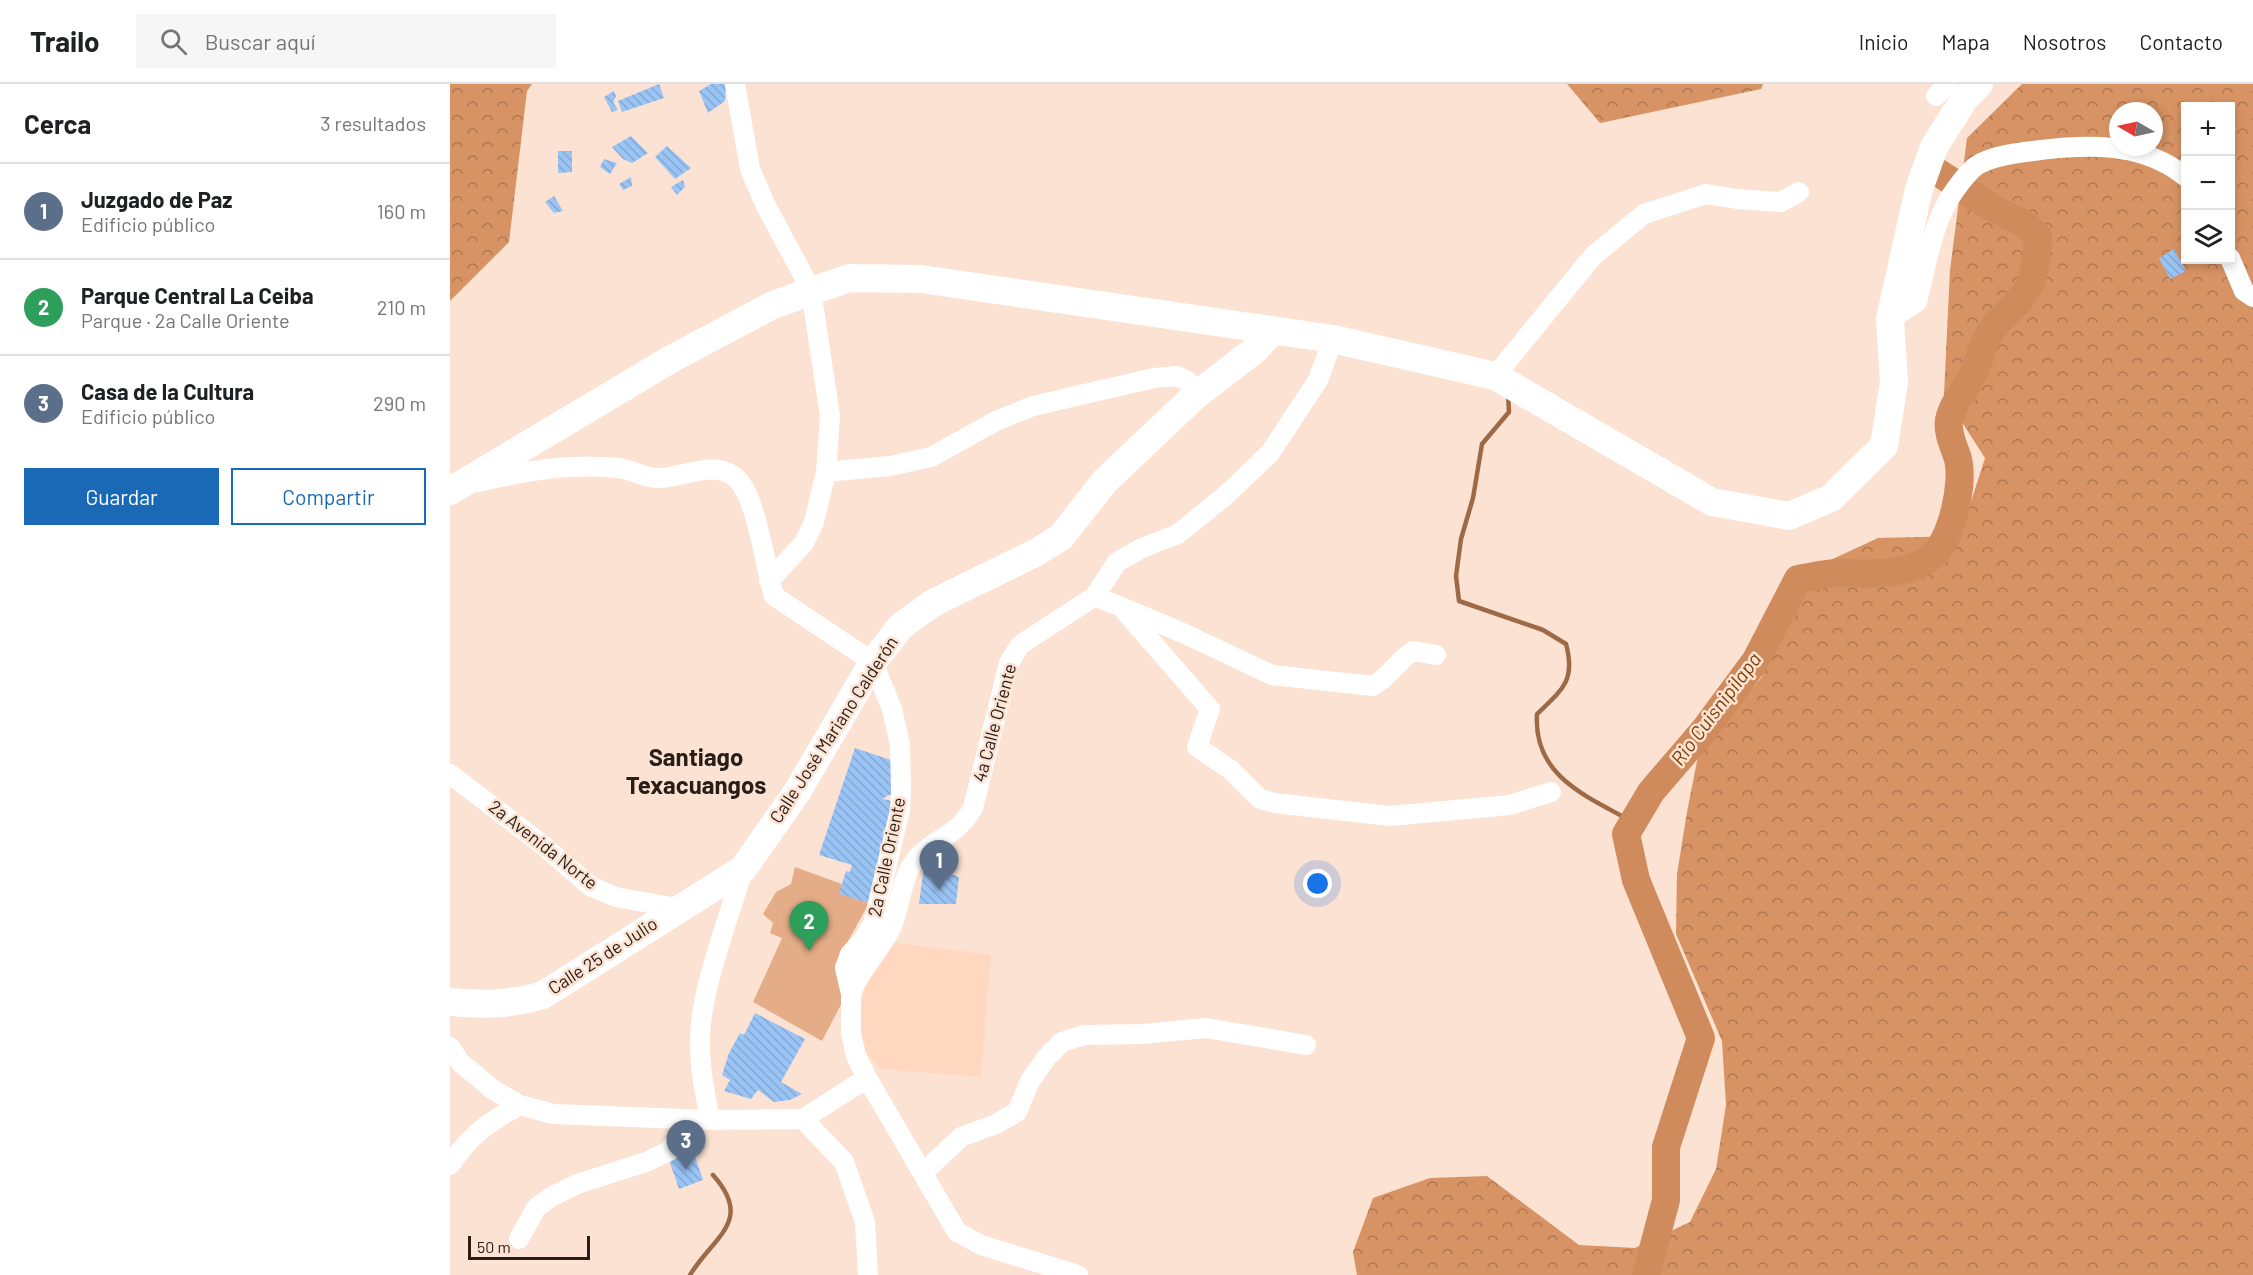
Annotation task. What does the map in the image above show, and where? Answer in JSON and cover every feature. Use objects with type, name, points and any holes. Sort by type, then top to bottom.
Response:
[{"type":"street","points":[[735,84],[750,169],[765,204],[811,290],[830,416],[826,472],[814,522],[804,543],[769,581]]},
{"type":"street","points":[[454,489],[673,358],[773,305],[849,278],[921,279],[1333,339],[1495,376],[1712,502],[1789,516],[1831,498],[1884,446],[1894,382],[1890,319],[1918,189],[1934,147],[1965,98],[1979,84]]},
{"type":"street","points":[[1890,319],[1917,302],[1942,210],[1976,166],[2009,154],[2077,145],[2118,147],[2148,157],[2181,174]]},
{"type":"street","points":[[1495,376],[1593,256],[1644,214],[1706,194],[1781,202],[1799,192]]},
{"type":"street","points":[[2233,264],[2244,291],[2253,297]]},
{"type":"street","name":"Calle José Mariano Calderón","points":[[710,1120],[702,1072],[700,1037],[708,990],[743,869],[797,792],[873,662],[901,627],[933,603],[1037,552],[1060,537],[1105,481],[1195,396],[1256,349],[1273,330]]},
{"type":"street","name":"4a Calle Oriente","points":[[851,994],[858,976],[891,928],[907,875],[917,857],[964,823],[973,808],[1009,663],[1020,645],[1095,596],[1117,562],[1142,548],[1178,534],[1226,495],[1270,453],[1318,380],[1333,339]]},
{"type":"street","points":[[826,472],[890,466],[931,457],[996,421],[1034,406],[1154,378],[1177,376],[1189,382],[1195,396]]},
{"type":"street","points":[[454,489],[528,470],[567,466],[621,468],[656,478],[707,469],[725,471],[737,479],[747,495],[774,596],[787,607],[873,662]]},
{"type":"street","points":[[1095,596],[1272,675],[1373,686],[1386,678],[1405,656],[1413,651],[1436,655]]},
{"type":"street","points":[[1122,608],[1210,709],[1197,747],[1231,770],[1259,798],[1274,803],[1390,816],[1510,804],[1551,792]]},
{"type":"street","name":"2a Calle Oriente","points":[[873,662],[892,709],[900,745],[902,790],[900,810],[873,923],[864,939],[850,954],[845,968],[851,994],[851,1032],[856,1056],[957,1232],[981,1245],[1078,1275]]},
{"type":"street","name":"2a Avenida Norte","points":[[450,774],[544,846],[590,886],[616,897],[677,908]]},
{"type":"street","name":"Calle 25 de Julio","points":[[450,1002],[485,1005],[519,1002],[543,995],[677,908],[743,869]]},
{"type":"street","points":[[923,1173],[961,1137],[989,1127],[1017,1112],[1030,1081],[1047,1057],[1062,1042],[1084,1035],[1142,1034],[1206,1028],[1306,1045]]},
{"type":"street","points":[[450,1047],[460,1062],[492,1089],[520,1105],[553,1114],[683,1120],[802,1119],[867,1078]]},
{"type":"street","points":[[450,1165],[470,1138],[486,1124],[520,1105]]},
{"type":"street","points":[[802,1119],[844,1162],[865,1222],[868,1275]]},
{"type":"street","points":[[519,1239],[536,1208],[551,1197],[577,1184],[646,1162],[669,1151],[678,1138],[683,1120]]},
{"type":"shaded area","points":[[795,867],[842,884],[840,894],[869,903],[835,965],[846,995],[822,1041],[753,1002],[782,938],[770,933],[773,923],[763,914],[776,892],[791,884]]},
{"type":"shaded area","points":[[889,942],[991,955],[981,1077],[881,1069],[865,1051],[860,1023],[864,983]]},
{"type":"green space","points":[[450,84],[532,84],[527,91],[509,242],[450,301]]},
{"type":"green space","points":[[1567,84],[1763,84],[1761,89],[1600,123]]},
{"type":"green space","points":[[2022,84],[2253,84],[2253,1275],[1357,1275],[1353,1252],[1373,1198],[1430,1178],[1487,1176],[1579,1245],[1635,1248],[1690,1222],[1716,1169],[1726,1105],[1722,1041],[1676,934],[1677,874],[1699,751],[1761,678],[1809,570],[1878,538],[1960,536],[1985,458],[1944,394],[1950,270],[1967,138]]},
{"type":"building","points":[[659,84],[664,98],[622,112],[618,101]]},
{"type":"building","points":[[711,84],[726,84],[725,101],[708,113],[699,91]]},
{"type":"building","points":[[614,91],[616,96],[613,102],[618,110],[612,112],[604,97]]},
{"type":"building","points":[[631,136],[648,153],[632,163],[623,159],[612,147]]},
{"type":"building","points":[[667,146],[691,168],[675,179],[655,157]]},
{"type":"building","points":[[558,151],[572,151],[572,172],[558,173]]},
{"type":"building","points":[[604,159],[617,163],[610,174],[600,167]]},
{"type":"building","points":[[631,177],[632,186],[623,190],[619,184]]},
{"type":"building","points":[[683,180],[685,187],[677,195],[671,187]]},
{"type":"building","points":[[554,196],[563,211],[554,213],[545,202]]},
{"type":"building","points":[[2174,249],[2186,271],[2170,279],[2159,258]]},
{"type":"building","points":[[855,748],[891,760],[895,795],[882,799],[893,801],[869,903],[839,894],[846,871],[850,872],[852,865],[819,855]]},
{"type":"building","points":[[924,866],[948,869],[947,873],[959,877],[956,904],[919,904]]},
{"type":"building","points":[[755,1013],[805,1039],[781,1082],[802,1094],[790,1100],[774,1102],[758,1090],[751,1099],[724,1091],[730,1080],[722,1075],[729,1053],[740,1033],[744,1035]]},
{"type":"building","points":[[693,1151],[703,1180],[679,1189],[669,1160]]},
{"type":"waterway","name":"Rio Cuisnipilapa","points":[[1646,1275],[1666,1200],[1666,1147],[1701,1038],[1636,880],[1626,834],[1651,792],[1705,729],[1756,660],[1798,579],[1823,574],[1862,574],[1911,568],[1931,557],[1945,538],[1955,511],[1959,482],[1958,459],[1949,430],[1950,414],[1973,374],[1990,333],[2019,301],[2031,282],[2035,268],[2038,236],[2023,223],[1996,210],[1939,173]]},
{"type":"waterway","points":[[1508,394],[1509,412],[1482,444],[1473,498],[1461,539],[1456,576],[1459,601],[1543,630],[1566,644],[1569,667],[1565,684],[1537,714],[1538,735],[1544,753],[1553,769],[1566,782],[1633,822]]},
{"type":"waterway","points":[[690,1275],[726,1228],[730,1217],[730,1205],[725,1191],[713,1175]]},
{"type":"place","name":"Juzgado de Paz","points":[[939,890]]},
{"type":"place","name":"Parque Central La Ceiba","points":[[809,951]]},
{"type":"place","name":"Casa de la Cultura","points":[[686,1170]]},
{"type":"district","name":"Santiago Texacuangos","points":[[696,772]]}]
